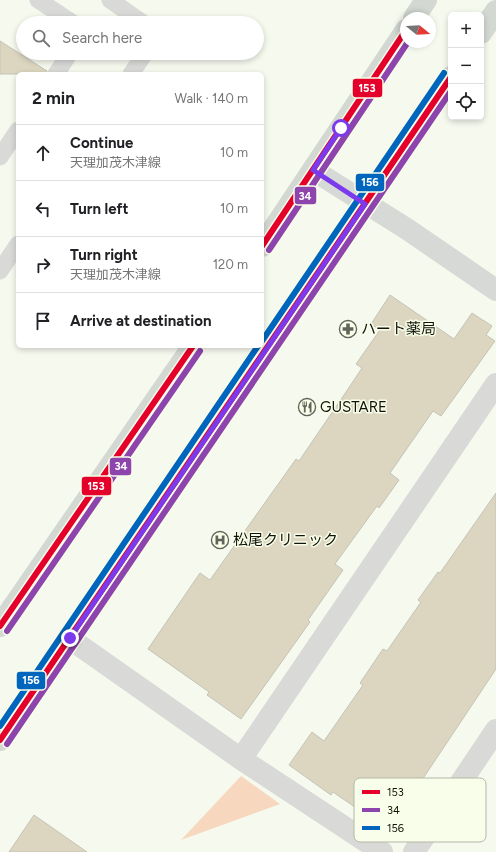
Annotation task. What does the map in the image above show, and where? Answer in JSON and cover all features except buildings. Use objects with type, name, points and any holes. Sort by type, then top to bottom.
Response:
[{"type":"main road","points":[[418,12],[426,0]]},
{"type":"main road","points":[[484,29],[496,11]]},
{"type":"main road","points":[[264,243],[400,39]]},
{"type":"main road","points":[[0,740],[448,82]]},
{"type":"main road","points":[[0,626],[192,348]]},
{"type":"street","points":[[313,170],[407,229],[496,290]]},
{"type":"street","points":[[241,759],[496,384]]},
{"type":"street","points":[[70,638],[241,759],[354,834]]},
{"type":"street","points":[[464,778],[496,730]]},
{"type":"street","points":[[367,842],[382,852]]},
{"type":"street","points":[[414,852],[421,842]]},
{"type":"lane","points":[[38,0],[62,16]]},
{"type":"lane","points":[[110,0],[133,16]]},
{"type":"lane","points":[[57,72],[65,60]]},
{"type":"lane","points":[[132,72],[140,60]]},
{"type":"lane","points":[[0,157],[16,133]]},
{"type":"lane","points":[[0,271],[16,247]]},
{"type":"shaded area","points":[[241,776],[280,804],[181,840]]},
{"type":"transit line","name":"153","points":[[264,243],[400,39]]},
{"type":"transit line","name":"34","points":[[269,250],[404,48]]},
{"type":"transit line","name":"156","points":[[264,338],[444,73]]},
{"type":"transit line","name":"153","points":[[0,740],[448,81]]},
{"type":"transit line","name":"34","points":[[7,744],[448,95]]},
{"type":"transit line","name":"153","points":[[0,626],[192,348]]},
{"type":"transit line","name":"156","points":[[0,726],[257,348]]},
{"type":"transit line","name":"34","points":[[7,631],[200,351]]},
{"type":"place","name":"ハート薬局","points":[[348,329]]},
{"type":"place","name":"GUSTARE","points":[[307,407]]},
{"type":"place","name":"松尾クリニック","points":[[220,540]]},
{"type":"route","points":[[70,638],[365,204],[313,170],[341,128]]}]
